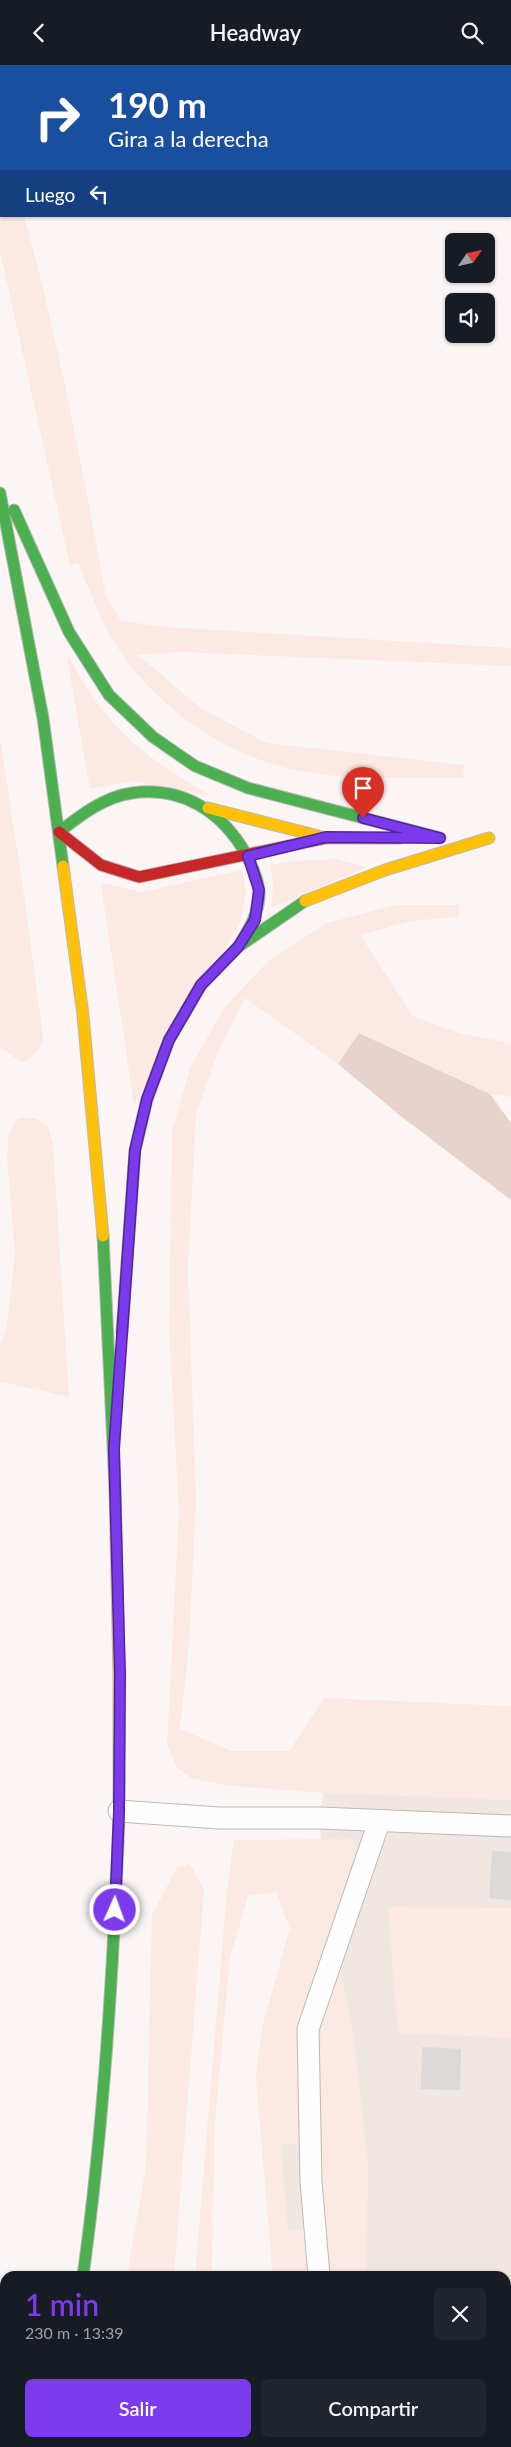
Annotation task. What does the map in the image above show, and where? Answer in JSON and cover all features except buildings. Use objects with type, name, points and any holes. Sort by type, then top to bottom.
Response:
[{"type":"street","points":[[0,478],[69,632],[109,695],[153,737],[195,766],[248,788],[440,838]]},
{"type":"street","points":[[0,493],[43,718],[83,1015],[101,1205],[114,1449],[120,1674],[119,1811],[112,1999],[95,2187],[85,2271]]},
{"type":"street","points":[[59,832],[90,807],[131,793],[164,793],[208,808],[326,837],[489,838],[386,870],[300,903],[238,947],[201,985],[169,1040],[147,1099],[135,1150],[122,1339]]},
{"type":"street","points":[[208,808],[226,826],[248,856],[259,890],[255,920],[238,947]]},
{"type":"street","points":[[59,832],[101,865],[140,877],[248,856],[326,837]]},
{"type":"street","points":[[114,1449],[120,1359]]},
{"type":"lane","points":[[119,1811],[219,1818],[320,1818],[379,1822],[511,1826]]},
{"type":"lane","points":[[319,2271],[311,2181],[308,2029],[379,1822]]},
{"type":"shaded area","points":[[0,217],[24,217],[59,358],[106,596],[121,621],[166,627],[511,648],[511,666],[180,652],[138,655],[202,709],[267,743],[464,765],[463,778],[340,776],[300,771],[270,763],[241,752],[213,738],[186,720],[162,700],[140,677],[121,652],[105,626],[78,563],[70,565],[0,252]]},
{"type":"shaded area","points":[[66,653],[95,700],[126,736],[161,764],[211,796],[133,781],[90,789]]},
{"type":"shaded area","points":[[0,738],[25,901],[43,1037],[39,1051],[22,1063],[0,1047]]},
{"type":"shaded area","points":[[335,859],[368,867],[271,908],[273,886],[270,865],[295,861]]},
{"type":"shaded area","points":[[242,870],[246,893],[240,923],[134,1105],[101,885],[107,884],[142,892]]},
{"type":"shaded area","points":[[395,905],[459,905],[459,917],[411,921],[360,935],[413,1016],[462,1034],[511,1043],[511,1097],[490,1094],[360,1033],[338,1064],[245,998],[217,1055],[196,1114],[188,1266],[196,1501],[189,1645],[180,1729],[232,1751],[289,1751],[324,1698],[511,1706],[511,1800],[323,1793],[223,1785],[191,1778],[177,1768],[167,1745],[179,1512],[169,1330],[172,1132],[190,1068],[224,1008],[268,961],[327,923]]},
{"type":"shaded area","points":[[359,1033],[490,1094],[511,1123],[511,1200],[402,1117],[338,1064]]},
{"type":"shaded area","points":[[19,1118],[35,1118],[48,1126],[53,1144],[69,1397],[2,1382],[0,1385],[0,1346],[6,1331],[15,1255],[7,1157],[9,1131]]},
{"type":"shaded area","points":[[511,1706],[511,2271],[273,2271],[256,2075],[263,2025],[290,1929],[321,1849],[320,1818],[323,1793]]},
{"type":"shaded area","points":[[354,1839],[356,1850],[298,2029],[298,2143],[281,2145],[288,2229],[305,2230],[308,2271],[273,2271],[256,2075],[263,2025],[290,1929],[276,1892],[248,1896],[230,1958],[215,2122],[212,2271],[195,2271],[227,1889],[234,1840]]},
{"type":"shaded area","points":[[190,1864],[204,1890],[174,2271],[128,2271],[146,2166],[152,1915],[177,1867]]},
{"type":"shaded area","points":[[388,1907],[511,1908],[511,2038],[398,2033]]},
{"type":"shaded area","points":[[339,1963],[353,2031],[368,2164],[366,2271],[328,2271],[318,2106],[322,2017]]},
{"type":"traffic: fast","points":[[0,493],[43,718],[63,866]]},
{"type":"traffic: fast","points":[[14,510],[69,632],[109,695],[153,737],[195,766],[248,788],[440,838]]},
{"type":"traffic: fast","points":[[59,832],[84,813],[102,803],[112,798],[132,793],[151,792],[168,794],[184,798],[199,805],[213,814],[236,839],[249,859],[257,880],[259,891],[257,909],[241,943]]},
{"type":"traffic: fast","points":[[122,1332],[135,1150],[147,1099],[169,1040],[201,985],[238,947],[305,901]]},
{"type":"traffic: fast","points":[[103,1236],[115,1488]]},
{"type":"traffic: fast","points":[[84,2271],[97,2162],[107,2047],[119,1818]]},
{"type":"traffic: slow","points":[[208,808],[322,837]]},
{"type":"traffic: slow","points":[[305,901],[385,870],[489,838]]},
{"type":"traffic: slow","points":[[63,866],[83,1015],[103,1236]]},
{"type":"traffic: slow","points":[[115,1488],[119,1674],[119,1818]]},
{"type":"traffic: jam","points":[[59,832],[101,865],[139,877],[326,838],[400,838]]},
{"type":"route","points":[[115,1910],[119,1811],[120,1674],[114,1449],[135,1150],[147,1099],[169,1040],[201,985],[238,947],[255,920],[259,890],[248,856],[326,837],[440,838],[363,818]]}]
